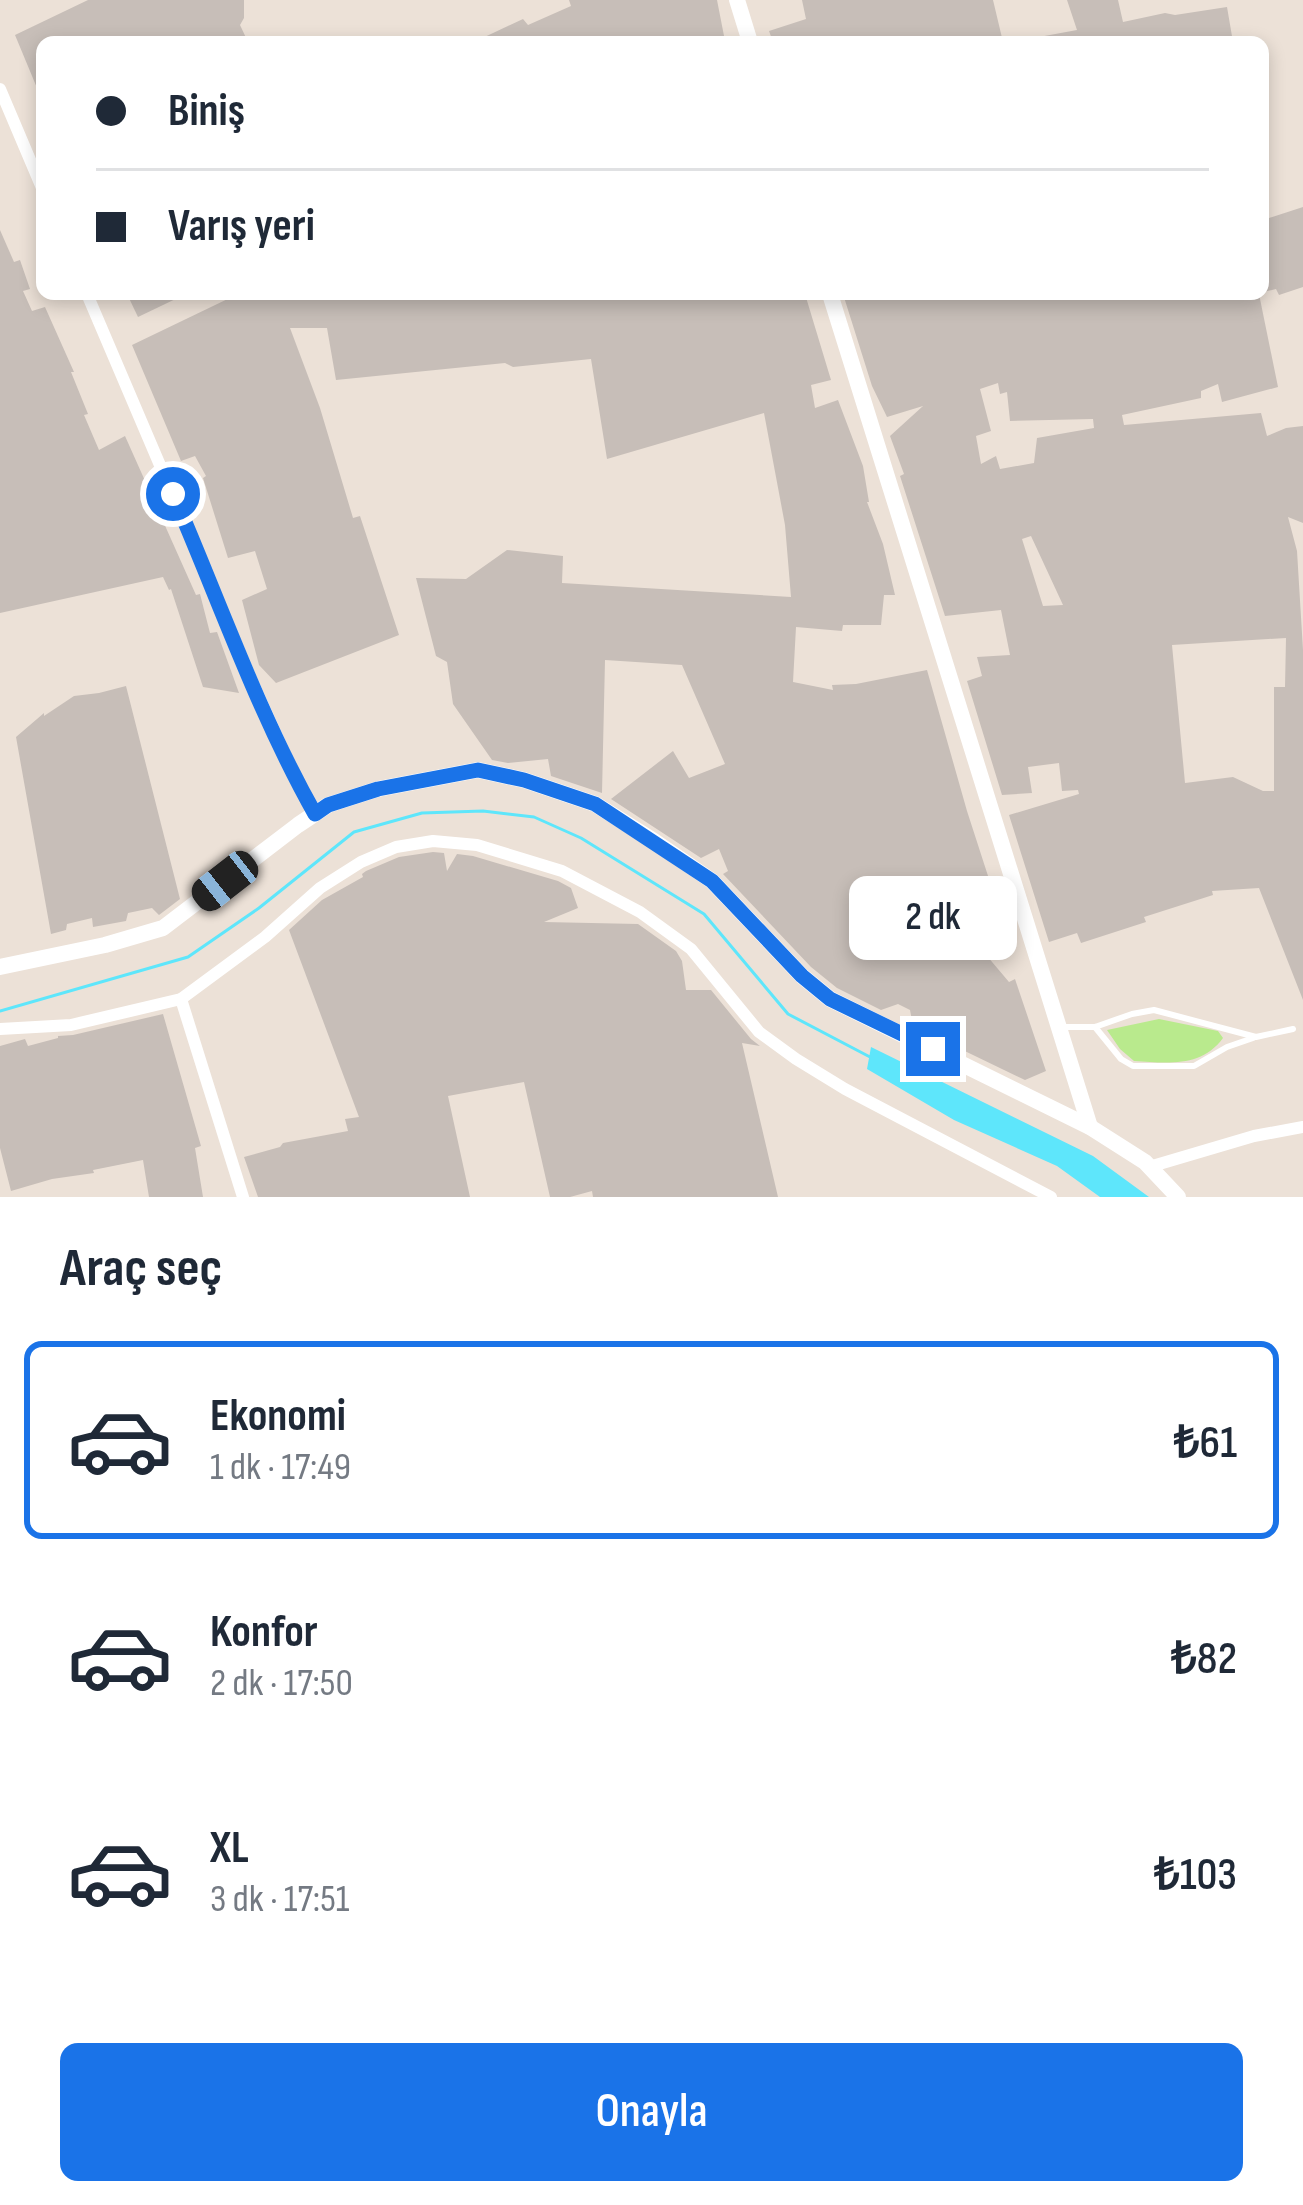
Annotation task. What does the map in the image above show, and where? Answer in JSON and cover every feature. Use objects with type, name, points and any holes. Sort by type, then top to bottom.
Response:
[{"type":"street","points":[[737,0],[748,36]]},
{"type":"street","points":[[0,89],[36,174]]},
{"type":"street","points":[[90,300],[252,681],[315,814]]},
{"type":"street","points":[[832,300],[1090,1127]]},
{"type":"street","points":[[0,967],[163,928],[328,805],[378,789],[478,770],[595,804],[712,881],[830,999],[1090,1127],[1149,1167],[1178,1197]]},
{"type":"street","points":[[0,1029],[71,1024],[181,999],[266,937],[320,888],[361,862],[396,848],[433,841],[477,844],[562,871],[640,912],[691,949],[758,1032],[796,1059],[1051,1197]]},
{"type":"street","points":[[181,999],[243,1197]]},
{"type":"street","points":[[1149,1167],[1254,1136],[1303,1127]]},
{"type":"lane","points":[[1059,1028],[1095,1027],[1154,1010],[1256,1037]]},
{"type":"lane","points":[[1095,1027],[1132,1066],[1194,1066],[1227,1047],[1293,1029]]},
{"type":"lane","points":[[1227,1047],[1229,1030]]},
{"type":"green space","points":[[1159,1019],[1218,1031],[1223,1038],[1194,1059],[1134,1061],[1107,1030]]},
{"type":"water","points":[[871,1047],[1093,1156],[1149,1197],[1100,1197],[1057,1166],[954,1120],[867,1069]]},
{"type":"building","points":[[88,0],[244,0],[240,25],[245,36],[36,36],[36,86],[15,35]]},
{"type":"building","points":[[569,0],[717,0],[724,36],[487,36],[523,19],[528,25],[571,6]]},
{"type":"building","points":[[802,0],[993,0],[1002,36],[771,36],[769,31],[806,19]]},
{"type":"building","points":[[1067,0],[1118,0],[1123,22],[1227,7],[1232,36],[1044,36],[1077,30]]},
{"type":"building","points":[[1303,207],[1303,287],[1279,295],[1276,289],[1269,291],[1269,218]]},
{"type":"building","points":[[0,230],[14,262],[20,260],[30,289],[23,291],[32,311],[45,307],[74,372],[88,414],[84,415],[99,450],[125,436],[196,595],[200,594],[210,633],[217,632],[239,693],[203,687],[163,577],[0,613]]},
{"type":"building","points":[[130,300],[173,300],[138,317]]},
{"type":"building","points":[[226,300],[807,300],[831,380],[811,385],[815,408],[838,400],[863,466],[867,502],[895,595],[884,595],[881,625],[843,625],[842,631],[796,627],[793,682],[833,690],[832,685],[927,670],[1011,947],[987,956],[1009,982],[1015,979],[1046,1071],[1025,1080],[913,1026],[910,1010],[898,1004],[881,1010],[837,988],[723,874],[728,871],[719,849],[701,858],[611,799],[673,751],[689,778],[725,764],[682,665],[605,660],[602,793],[551,776],[548,759],[492,760],[453,704],[447,662],[436,656],[416,578],[466,579],[507,550],[563,556],[562,583],[791,597],[785,525],[764,413],[607,459],[591,359],[336,380],[327,328],[290,328],[353,518],[360,516],[399,635],[276,683],[259,665],[242,600],[267,589],[255,551],[228,558],[206,476],[195,456],[181,461],[132,345]]},
{"type":"building","points":[[845,300],[1260,300],[1278,387],[1222,402],[1218,384],[1201,391],[1201,398],[1122,415],[1124,425],[1261,413],[1267,436],[1303,426],[1303,523],[1288,517],[1297,551],[1303,650],[1303,1000],[1259,888],[1212,891],[1213,895],[1144,917],[1146,922],[1081,943],[1077,933],[1049,942],[1009,815],[1079,794],[1078,790],[1062,791],[1059,763],[1028,767],[1032,793],[1002,795],[967,681],[982,676],[977,657],[1010,655],[1001,610],[945,616],[890,436],[923,406],[887,417],[872,386]],"holes":[[[998,383],[1000,394],[1007,392],[1010,421],[1093,419],[1094,428],[1037,438],[1034,463],[1000,469],[996,456],[981,464],[976,436],[991,431],[980,389]],[[1031,536],[1063,605],[1043,606],[1022,539]],[[1286,638],[1285,687],[1274,687],[1274,791],[1233,777],[1185,783],[1172,645]]]},
{"type":"building","points":[[126,686],[180,899],[159,915],[152,908],[128,913],[126,921],[93,927],[92,918],[51,934],[16,737],[74,696]]},
{"type":"building","points":[[444,853],[447,871],[457,854],[473,856],[571,888],[578,908],[544,922],[638,924],[676,951],[686,990],[711,990],[760,1046],[742,1043],[778,1197],[593,1197],[592,1191],[550,1197],[524,1082],[448,1096],[470,1197],[258,1197],[244,1157],[283,1143],[348,1131],[345,1119],[359,1117],[289,930],[322,900],[366,871],[399,857]]},
{"type":"building","points":[[163,1014],[201,1146],[195,1148],[203,1197],[149,1197],[143,1160],[11,1191],[0,1148],[0,1046],[25,1039],[28,1046]]},
{"type":"waterway","points":[[0,1011],[188,957],[354,832],[422,813],[483,811],[534,817],[581,838],[704,914],[788,1014],[870,1057]]},
{"type":"route","points":[[173,494],[252,681],[315,814],[378,789],[478,770],[595,804],[712,881],[830,999],[933,1049]]}]
